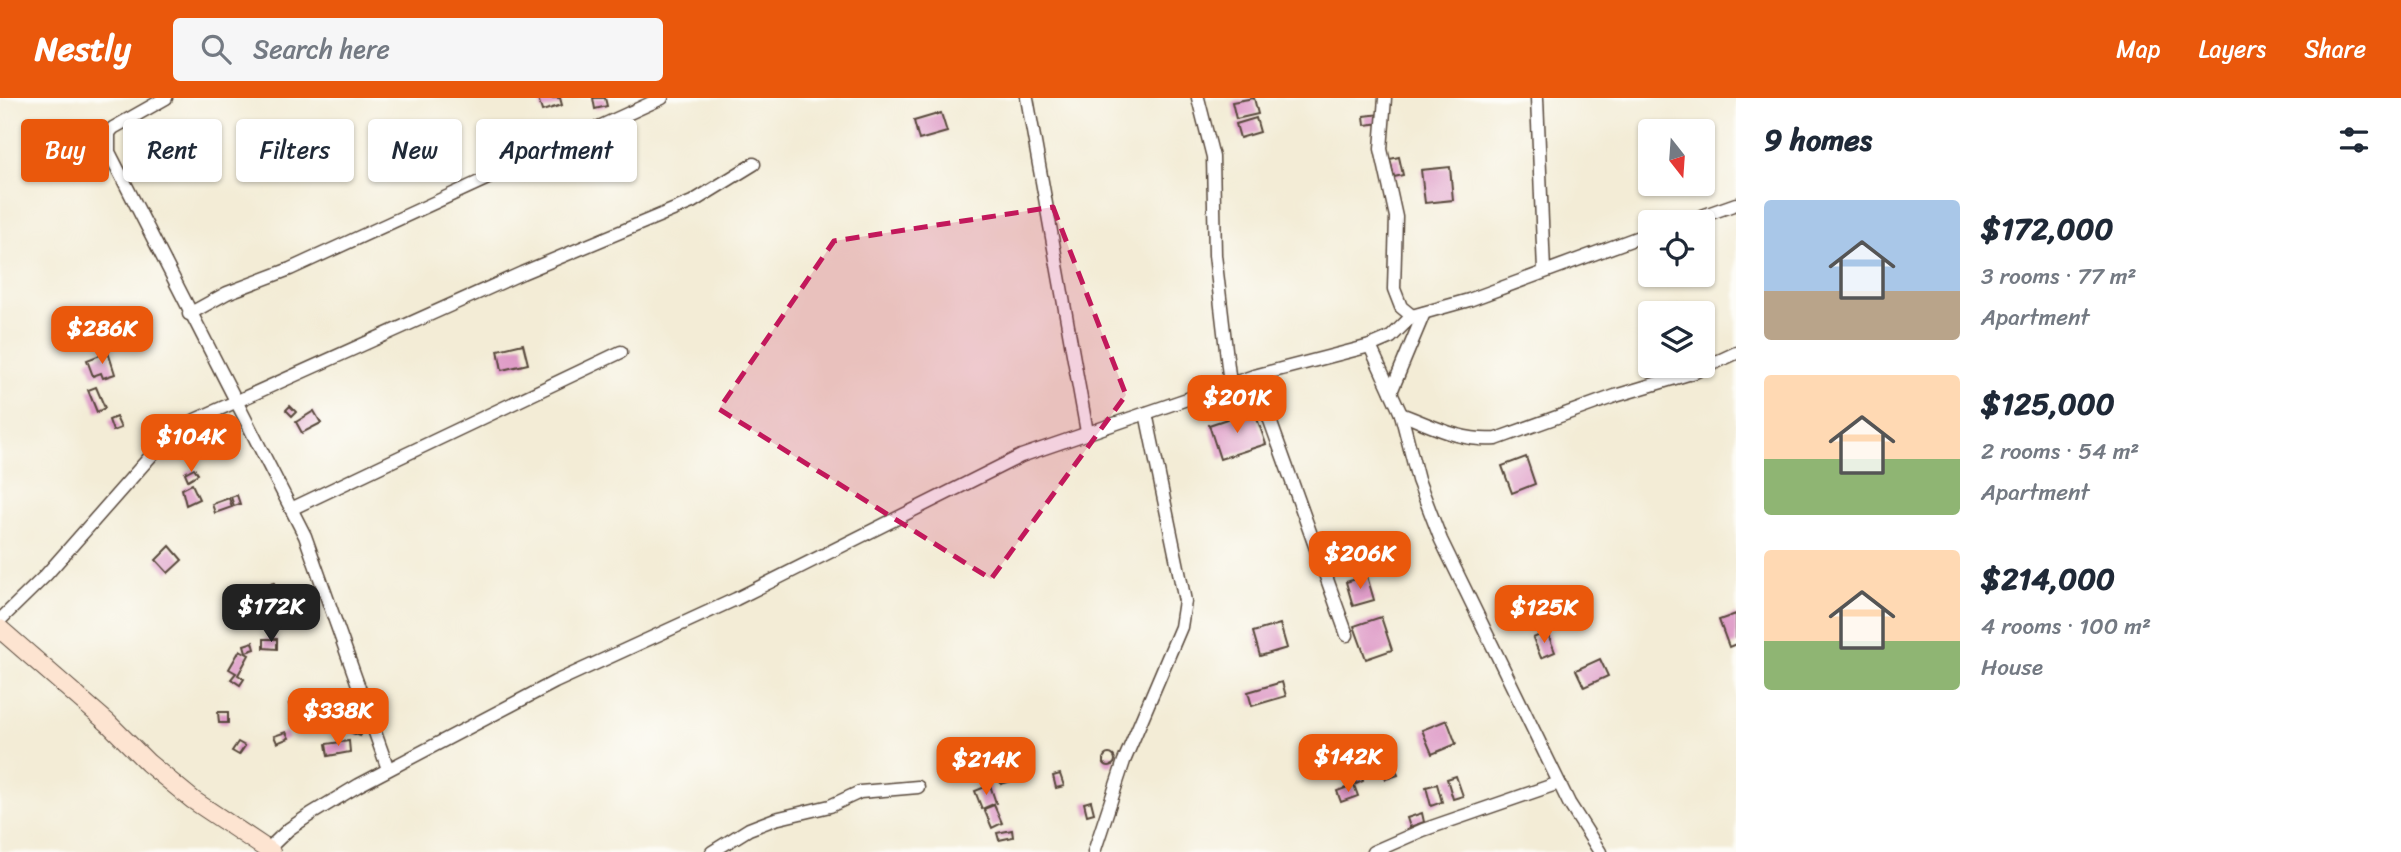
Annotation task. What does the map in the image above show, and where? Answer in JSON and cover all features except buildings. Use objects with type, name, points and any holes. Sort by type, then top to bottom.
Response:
[{"type":"street","points":[[166,98],[113,128],[107,144],[113,162],[189,314],[305,536],[388,769]]},
{"type":"street","points":[[189,314],[226,293],[290,269],[662,98]]},
{"type":"street","points":[[1027,98],[1087,432]]},
{"type":"street","points":[[1198,98],[1213,157],[1215,255],[1230,384]]},
{"type":"street","points":[[1385,98],[1381,149],[1396,217],[1394,289],[1401,307],[1418,314]]},
{"type":"street","points":[[1537,98],[1544,271]]},
{"type":"street","points":[[0,620],[46,575],[170,437],[234,400],[522,273],[692,202],[754,164]]},
{"type":"street","points":[[1715,211],[1736,204]]},
{"type":"street","points":[[0,629],[108,723],[148,763],[193,800],[269,851],[311,814],[388,769],[555,682],[736,599],[976,476],[1087,432],[1254,376],[1370,346],[1391,337],[1418,314],[1469,300],[1638,237]]},
{"type":"street","points":[[1391,391],[1418,314]]},
{"type":"street","points":[[1370,346],[1401,414],[1418,480],[1441,540],[1559,783],[1600,852]]},
{"type":"street","points":[[291,509],[621,352]]},
{"type":"street","points":[[1401,414],[1457,437],[1496,439],[1615,396],[1695,372],[1736,353]]},
{"type":"street","points":[[1254,376],[1347,635]]},
{"type":"street","points":[[1094,852],[1124,761],[1181,627],[1185,601],[1146,413]]},
{"type":"street","points":[[1373,852],[1423,830],[1559,783]]},
{"type":"street","points":[[712,852],[749,829],[775,819],[830,806],[860,792],[918,787]]},
{"type":"highlighted area","points":[[1053,207],[1126,395],[991,579],[719,409],[834,241]]}]
